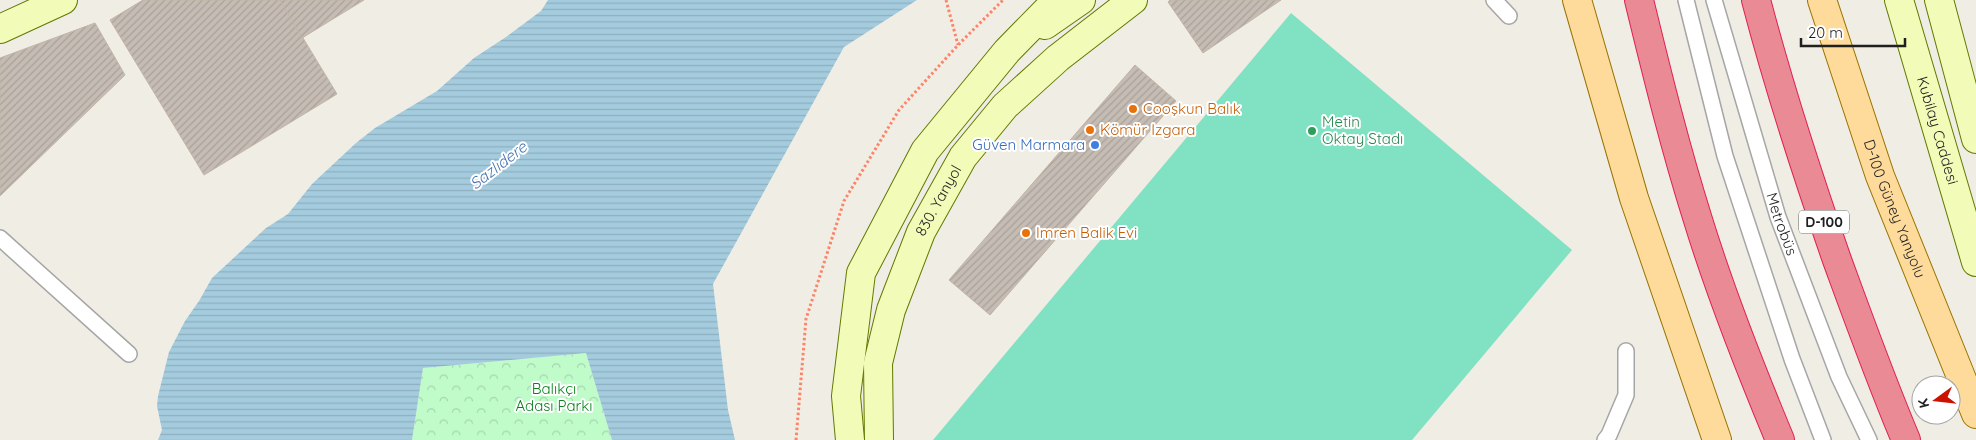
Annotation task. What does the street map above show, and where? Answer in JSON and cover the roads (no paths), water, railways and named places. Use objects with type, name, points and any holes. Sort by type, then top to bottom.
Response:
[{"type":"highway","points":[[1639,0],[1663,97],[1698,220],[1729,311],[1780,440]]},
{"type":"highway","name":"D-100","points":[[1756,0],[1814,194],[1858,316],[1906,440]]},
{"type":"main road","points":[[0,29],[63,0]]},
{"type":"main road","points":[[850,440],[846,396],[861,272],[925,151],[1007,51],[1057,0]]},
{"type":"main road","points":[[1007,51],[1080,0]]},
{"type":"main road","name":"830. Yanyol","points":[[880,440],[878,363],[890,310],[921,232],[963,157],[1005,106],[1058,58],[1133,0]]},
{"type":"main road","points":[[1577,0],[1634,198],[1717,440]]},
{"type":"main road","name":"D-100 Güney Yanyolu","points":[[1822,0],[1880,176],[1976,414]]},
{"type":"main road","name":"Kubilay Caddesi","points":[[1898,0],[1976,262]]},
{"type":"main road","points":[[1939,0],[1976,139]]},
{"type":"lane","points":[[1494,0],[1509,16]]},
{"type":"lane","points":[[1686,0],[1725,156],[1792,359],[1823,440]]},
{"type":"lane","name":"Metrobüs","points":[[1714,0],[1778,217],[1839,377],[1869,440]]},
{"type":"lane","points":[[0,238],[129,354]]},
{"type":"lane","points":[[1605,440],[1609,435],[1626,395],[1626,351]]},
{"type":"water","name":"Sazlıdere","points":[[548,0],[917,0],[844,47],[713,284],[728,410],[735,440],[612,440],[586,353],[423,368],[412,440],[158,440],[162,430],[157,406],[158,396],[169,352],[185,321],[212,278],[266,228],[288,214],[312,184],[356,143],[375,128],[437,91],[474,58],[541,11]]},
{"type":"place","name":"Cooşkun Balık","points":[[1133,109]]},
{"type":"place","name":"Kömür Izgara","points":[[1090,130]]},
{"type":"place","name":"Metin Oktay Stadı","points":[[1312,131]]},
{"type":"place","name":"Güven Marmara","points":[[1095,145]]},
{"type":"place","name":"Imren Balik Evi","points":[[1026,233]]},
{"type":"park label","name":"Balıkçı Adası Parkı","points":[[554,398]]}]
